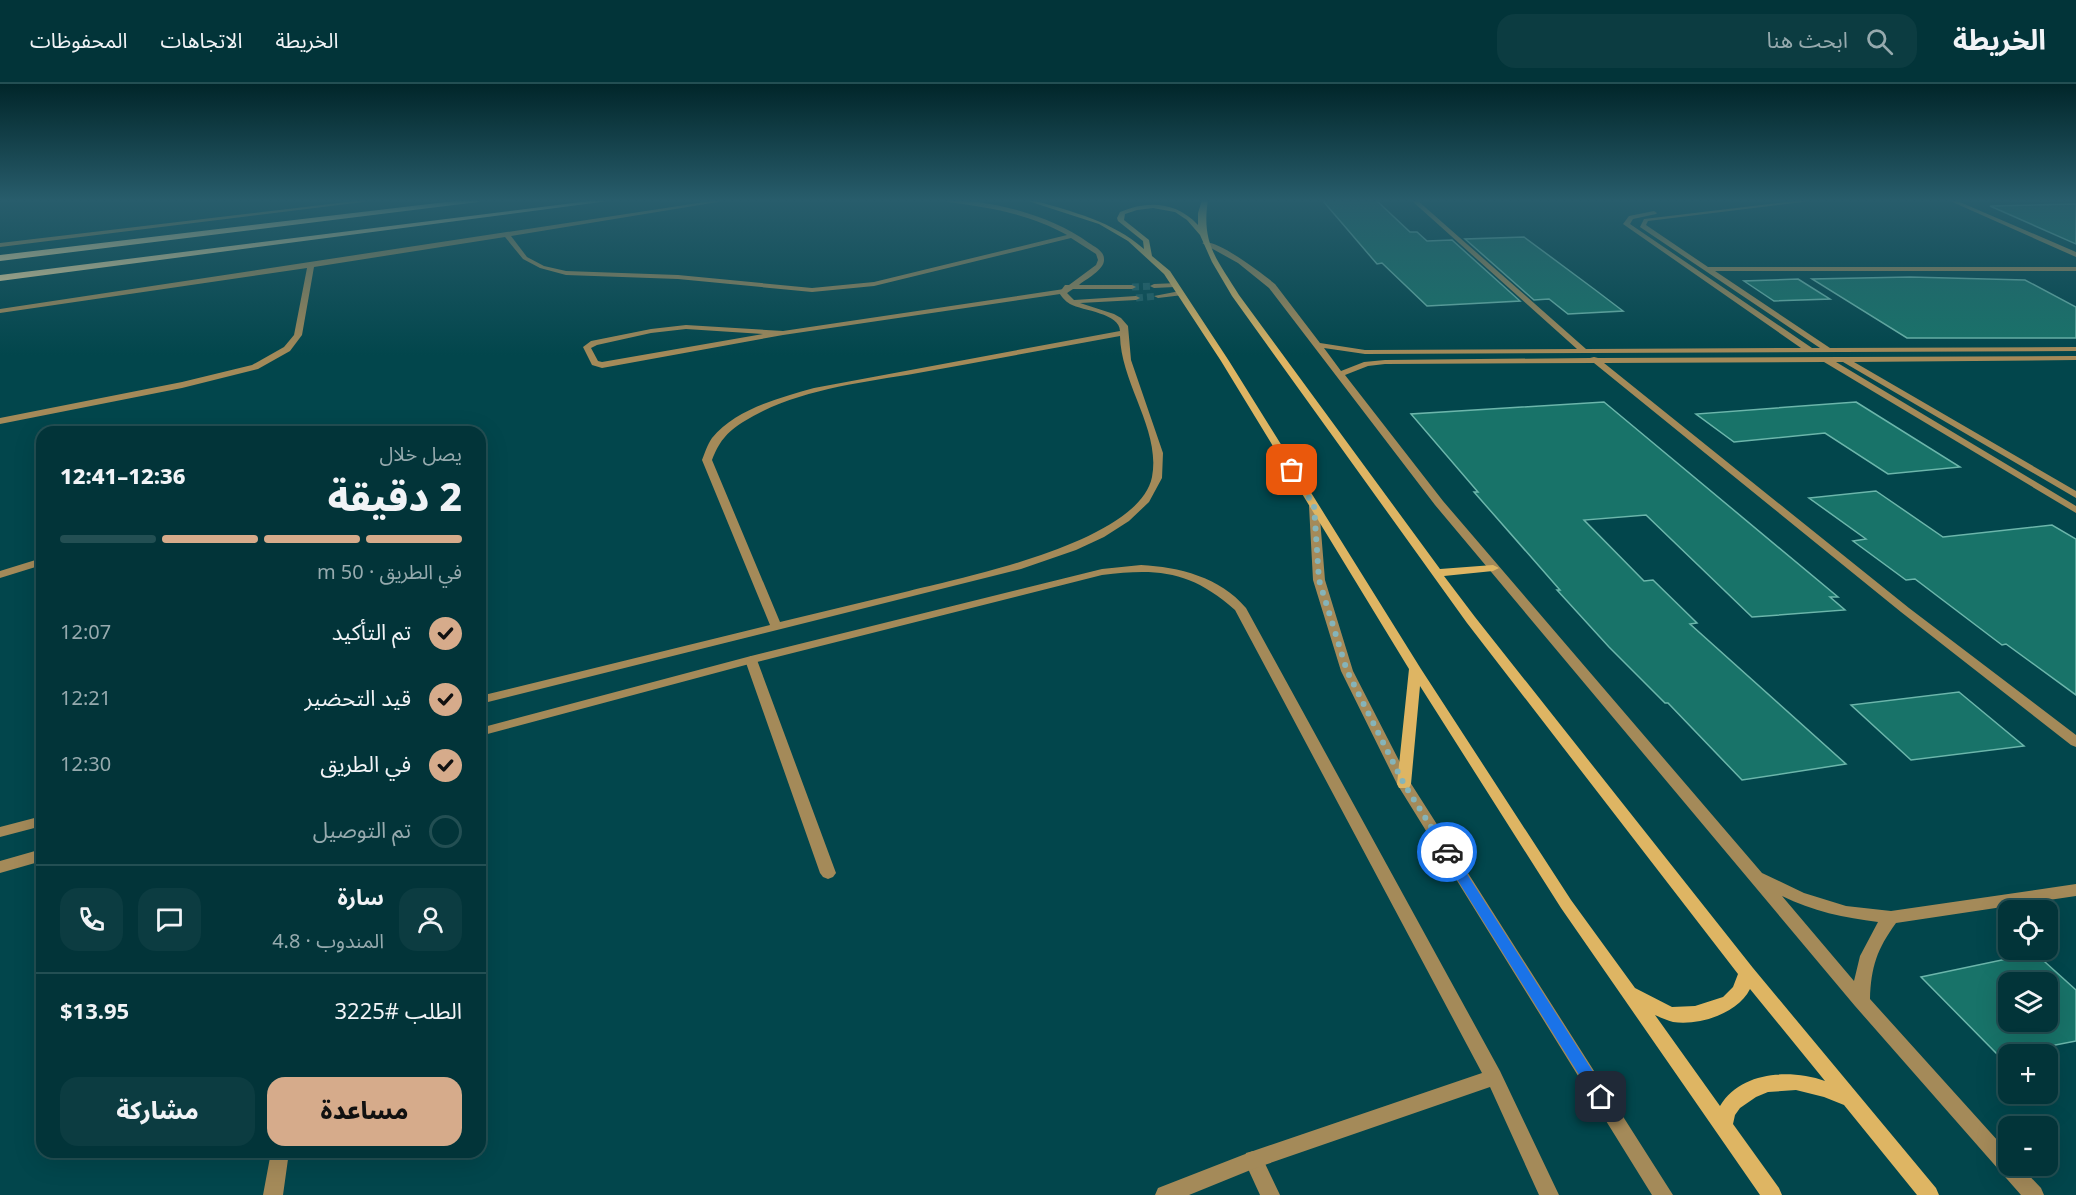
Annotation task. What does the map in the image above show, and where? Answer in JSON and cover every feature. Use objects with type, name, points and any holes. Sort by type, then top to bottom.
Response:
[{"type":"main road","points":[[0,258],[51,252]]},
{"type":"main road","points":[[0,278],[205,252]]},
{"type":"main road","points":[[1144,252],[1178,289],[1415,669],[1566,904],[1772,1195]]},
{"type":"main road","points":[[1148,252],[1149,256]]},
{"type":"main road","points":[[1212,252],[1251,318],[1471,620],[1747,973],[1929,1195]]},
{"type":"main road","points":[[1436,573],[1493,568]]},
{"type":"main road","points":[[1404,784],[1415,669]]},
{"type":"main road","points":[[1628,991],[1654,1008],[1673,1014],[1691,1014],[1733,1001],[1742,989],[1747,973]]},
{"type":"main road","points":[[1723,1127],[1727,1110],[1749,1091],[1762,1085],[1795,1082],[1851,1100]]},
{"type":"street","points":[[0,311],[394,252]]},
{"type":"street","points":[[520,252],[525,258],[542,267],[566,273],[678,277],[812,290],[874,284],[1008,252]]},
{"type":"street","points":[[1068,293],[1099,266],[1101,260],[1097,252]]},
{"type":"street","points":[[1226,252],[1254,269],[1272,286],[1439,503],[1493,568],[1861,1001],[2034,1195]]},
{"type":"street","points":[[1472,252],[1584,351]]},
{"type":"street","points":[[1667,252],[1809,349]]},
{"type":"street","points":[[1680,252],[1826,354],[2076,510]]},
{"type":"street","points":[[0,421],[182,385],[255,367],[287,349],[298,335],[311,265]]},
{"type":"street","points":[[1708,269],[2076,269]]},
{"type":"street","points":[[1154,286],[1178,289]]},
{"type":"street","points":[[783,333],[730,328],[665,328],[594,343],[587,347],[595,363],[602,365],[783,333],[1068,293],[1132,287]]},
{"type":"street","points":[[1158,296],[1178,289]]},
{"type":"street","points":[[1068,293],[1136,298]]},
{"type":"street","points":[[486,698],[995,573],[1058,554],[1109,531],[1138,509],[1156,483],[1159,455],[1131,376],[1124,343],[1124,326],[1117,318],[1068,293]]},
{"type":"street","points":[[776,626],[707,460],[716,439],[747,416],[790,396],[1124,333]]},
{"type":"street","points":[[1318,345],[1365,352],[1809,349],[1842,358],[2076,358]]},
{"type":"street","points":[[1340,374],[1359,366],[1385,362],[2076,349]]},
{"type":"street","points":[[1842,358],[2076,495]]},
{"type":"street","points":[[1594,359],[1905,610],[2076,742]]},
{"type":"street","points":[[1314,506],[1319,580],[1347,671],[1404,784],[1663,1195]]},
{"type":"street","points":[[0,574],[36,563]]},
{"type":"street","points":[[486,730],[751,660],[1102,572],[1128,568],[1156,568],[1183,572],[1206,581],[1225,593],[1240,608],[1494,1077],[1549,1195]]},
{"type":"street","points":[[751,660],[828,873]]},
{"type":"street","points":[[0,832],[36,823]]},
{"type":"street","points":[[0,867],[36,857]]},
{"type":"street","points":[[1755,876],[1799,898],[1846,912],[1890,917],[2076,890]]},
{"type":"street","points":[[1861,1001],[1863,968],[1873,940],[1890,917]]},
{"type":"street","points":[[1165,1195],[1253,1160],[1494,1077]]},
{"type":"street","points":[[273,1195],[279,1158]]},
{"type":"street","points":[[1253,1160],[1270,1195]]},
{"type":"building","points":[[1367,252],[1465,252],[1520,301],[1427,306],[1382,263],[1377,264]]},
{"type":"building","points":[[1480,252],[1544,252],[1623,311],[1568,314],[1549,299],[1534,300]]},
{"type":"building","points":[[1910,277],[2025,280],[2076,307],[2076,338],[1907,338],[1812,279]]},
{"type":"building","points":[[1798,279],[1830,299],[1774,301],[1744,281]]},
{"type":"building","points":[[1604,402],[1838,597],[1830,597],[1845,610],[1752,617],[1646,515],[1584,520],[1644,581],[1653,580],[1697,623],[1690,624],[1846,764],[1742,780],[1668,703],[1665,703],[1609,647],[1557,590],[1560,590],[1474,492],[1478,492],[1411,414]]},
{"type":"building","points":[[1856,402],[1960,467],[1888,474],[1825,433],[1734,442],[1696,414]]},
{"type":"building","points":[[1876,491],[1943,537],[2052,525],[2076,539],[2076,695],[2006,644],[2002,645],[1915,579],[1906,580],[1853,541],[1866,539],[1809,498]]},
{"type":"building","points":[[1959,692],[2024,746],[1911,760],[1851,705]]},
{"type":"building","points":[[2002,960],[2043,960],[2056,972],[1998,972],[1998,1032],[2058,1032],[2058,974],[2076,990],[2076,1041],[2058,1044],[1998,1044],[1998,1055],[1921,977]]},
{"type":"tunnel","points":[[1132,287],[1154,286]]},
{"type":"tunnel","points":[[1136,298],[1158,296]]},
{"type":"way so far","points":[[1292,470],[1314,506],[1319,580],[1347,671],[1404,784],[1447,852]]},
{"type":"route","points":[[1447,852],[1601,1097]]}]
